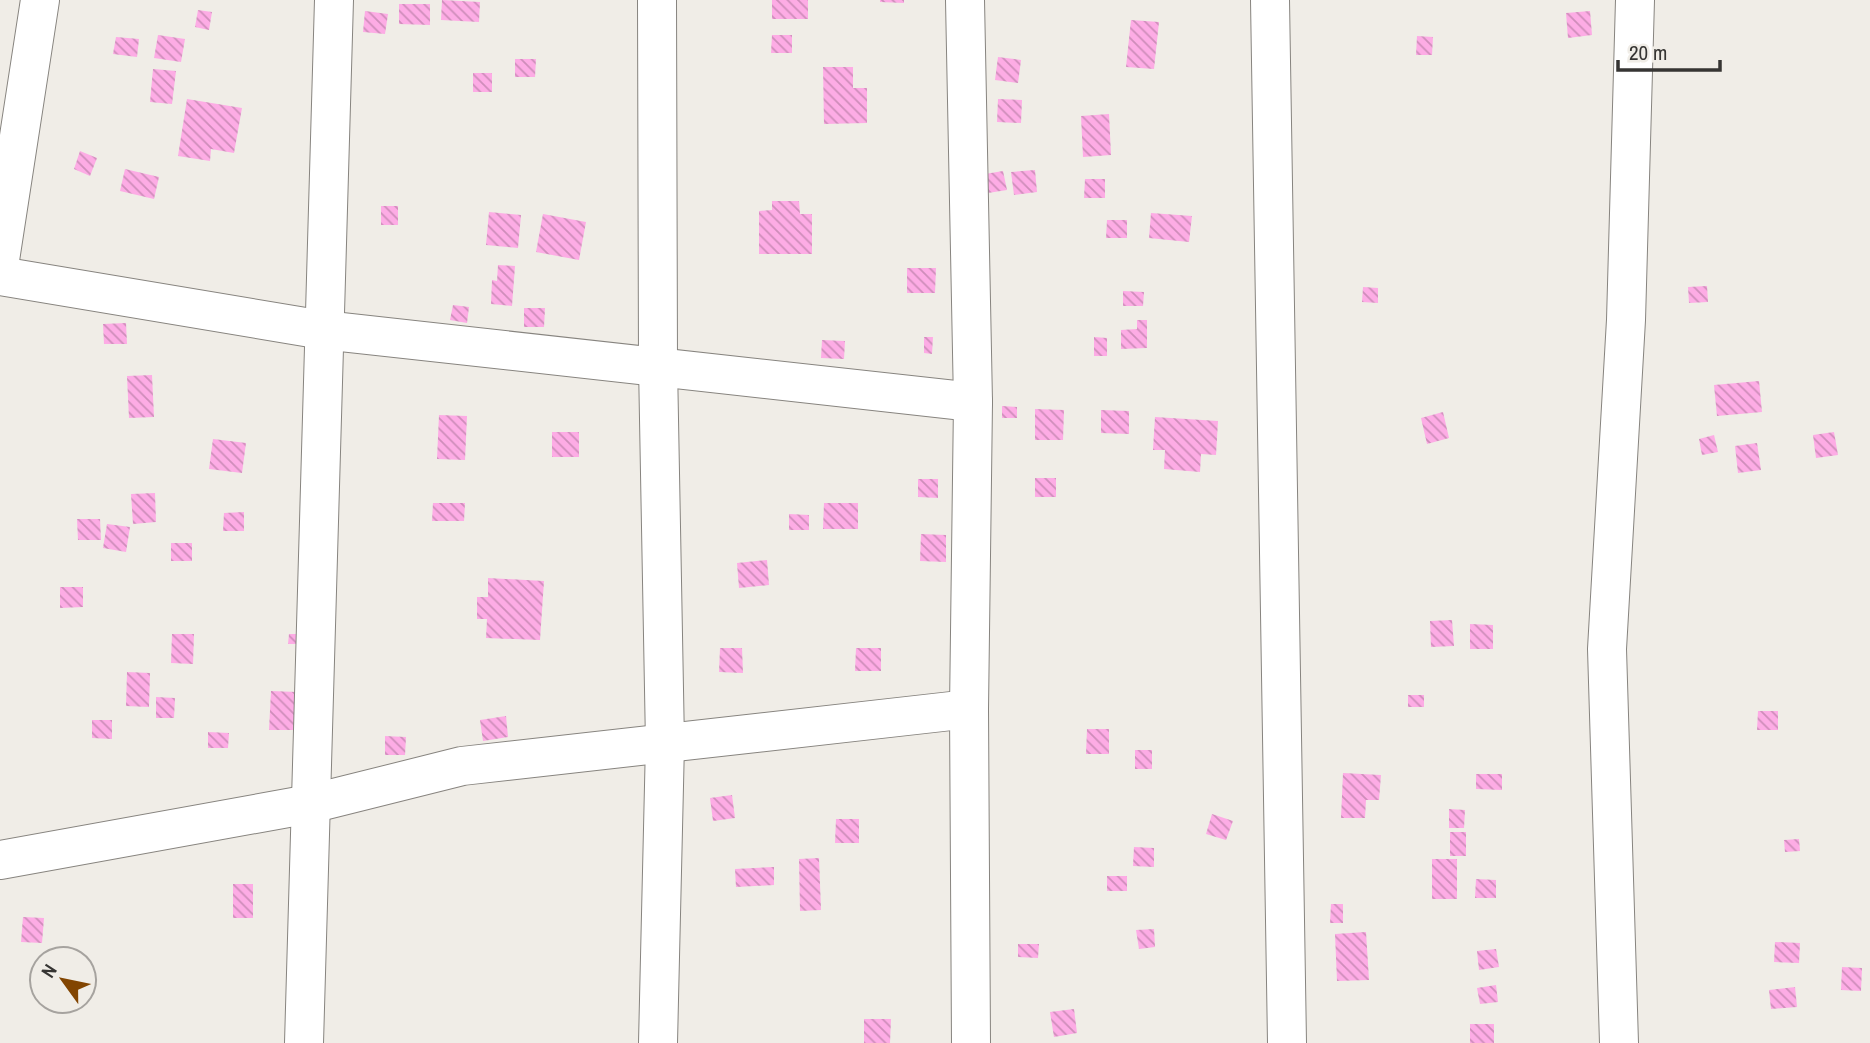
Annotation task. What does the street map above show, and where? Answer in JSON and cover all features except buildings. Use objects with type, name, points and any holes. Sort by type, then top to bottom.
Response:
[{"type":"street","points":[[0,260],[40,0]]},
{"type":"street","points":[[304,1043],[334,0]]},
{"type":"street","points":[[657,0],[658,365],[666,743],[658,1043]]},
{"type":"street","points":[[965,0],[973,402],[969,709],[971,1043]]},
{"type":"street","points":[[1270,0],[1287,1043]]},
{"type":"street","points":[[1619,1043],[1607,649],[1626,320],[1635,0]]},
{"type":"street","points":[[0,276],[323,330],[973,402]]},
{"type":"street","points":[[0,860],[310,804],[462,766],[969,709]]}]
